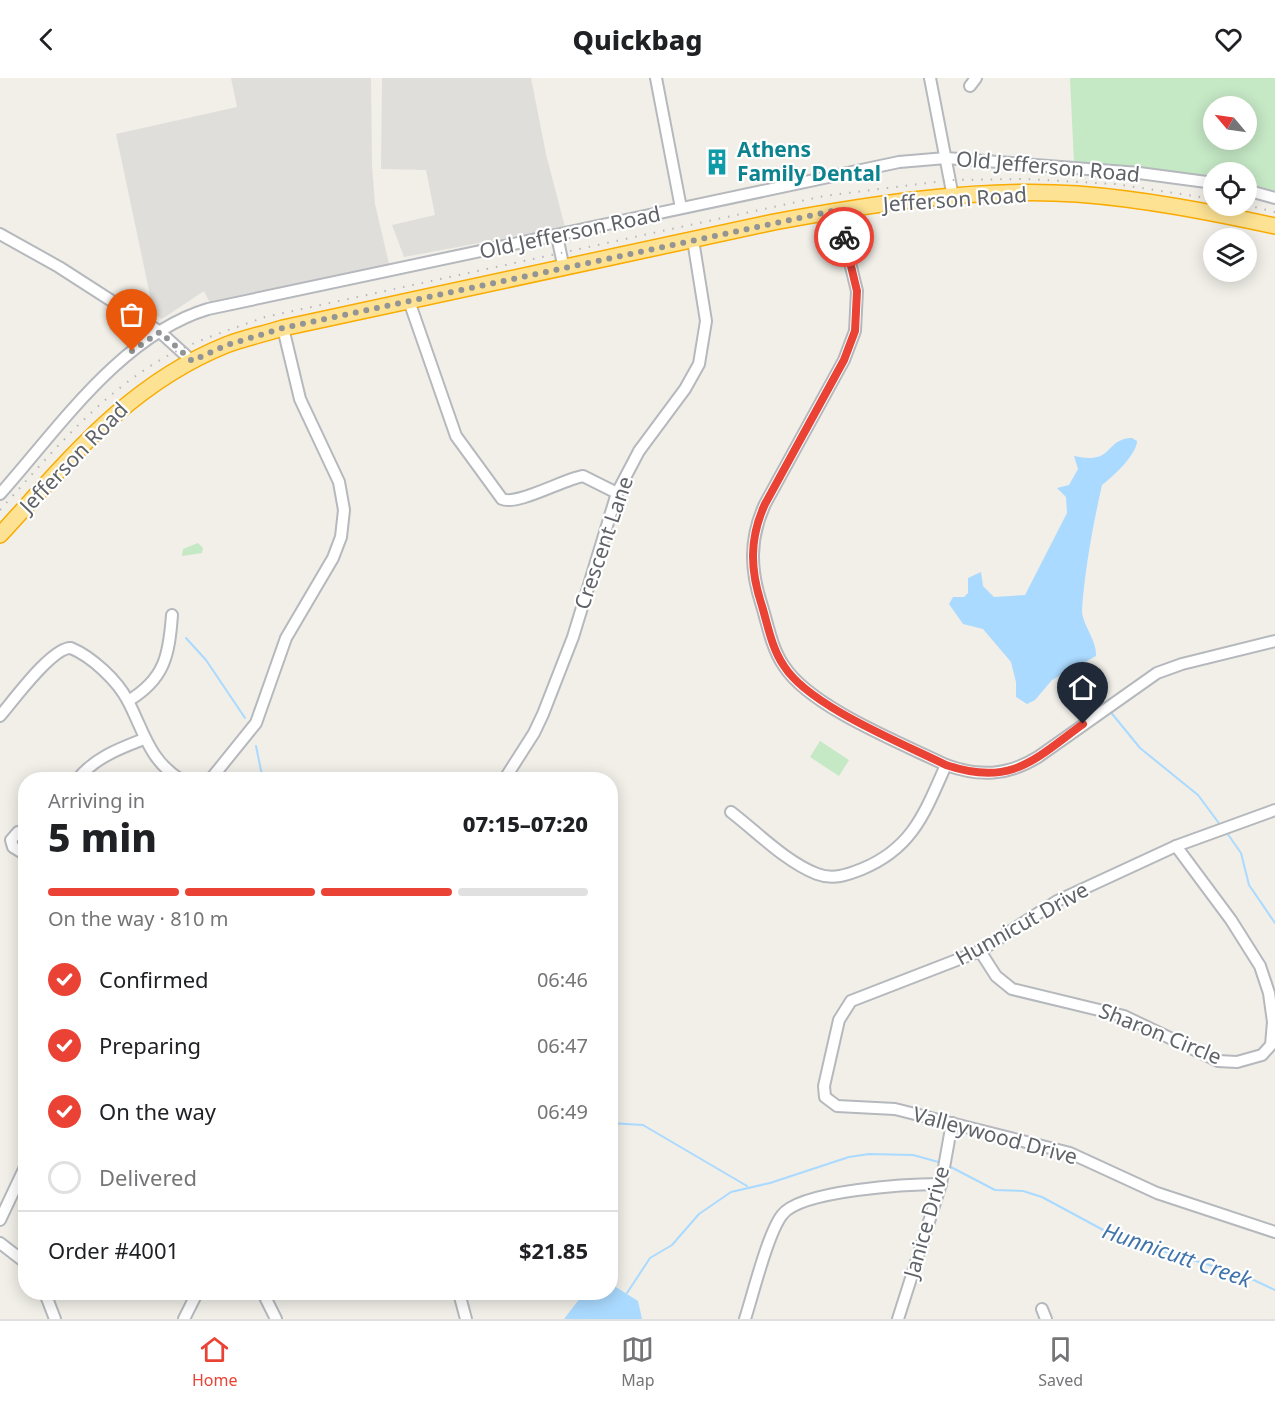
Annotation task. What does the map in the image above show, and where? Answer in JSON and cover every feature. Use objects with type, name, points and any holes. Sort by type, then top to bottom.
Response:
[{"type":"highway","name":"Jefferson Road","points":[[0,535],[76,450],[113,413],[192,361],[227,345],[283,328],[837,210],[953,197],[1076,194],[1203,211],[1275,226]]},
{"type":"street","points":[[656,78],[681,208]]},
{"type":"street","points":[[930,78],[953,197]]},
{"type":"street","name":"Old Jefferson Road","points":[[0,494],[104,378],[137,347],[188,316],[218,307],[557,237],[877,165],[946,158],[1203,182]]},
{"type":"street","points":[[1257,193],[1275,198]]},
{"type":"street","points":[[837,210],[857,291],[855,331],[844,360],[758,520],[752,546],[753,577],[774,647],[783,666],[798,685],[820,702],[946,765],[980,774],[993,774],[1024,766],[1157,673],[1182,664],[1275,641]]},
{"type":"street","points":[[0,234],[59,267],[160,332],[192,361]]},
{"type":"street","points":[[557,237],[564,268]]},
{"type":"street","name":"Crescent Lane","points":[[509,772],[534,733],[548,704],[573,638],[617,493],[639,451],[685,389],[699,364],[706,321],[693,240]]},
{"type":"street","points":[[409,301],[456,436],[502,499],[514,501],[547,487],[583,476],[617,493]]},
{"type":"street","points":[[216,772],[256,723],[282,647],[333,558],[341,537],[344,510],[339,482],[300,399],[283,328]]},
{"type":"street","points":[[128,701],[148,686],[160,670],[170,646],[172,615]]},
{"type":"street","points":[[0,716],[46,663],[67,647],[78,651],[108,675],[128,701],[144,739],[159,764],[170,772]]},
{"type":"street","points":[[84,772],[108,753],[144,739]]},
{"type":"street","points":[[731,812],[807,869],[827,877],[839,877],[878,863],[908,839],[919,824],[946,765]]},
{"type":"street","name":"Hunnicut Drive","points":[[824,1086],[839,1020],[851,1001],[980,951],[1057,901],[1176,846],[1275,810]]},
{"type":"street","points":[[18,832],[11,840],[13,847],[18,850]]},
{"type":"street","name":"Sharon Circle","points":[[980,951],[996,976],[1012,989],[1124,1016],[1208,1057],[1237,1062],[1272,1052],[1273,1022],[1269,993],[1260,966],[1231,920],[1176,846]]},
{"type":"street","name":"Valleywood Drive","points":[[824,1086],[825,1097],[837,1106],[895,1109],[1079,1156],[1157,1193],[1275,1232]]},
{"type":"street","name":"Janice Drive","points":[[898,1319],[941,1184],[952,1123]]},
{"type":"street","points":[[0,1220],[18,1182]]},
{"type":"street","points":[[745,1319],[777,1222],[788,1208],[803,1201],[891,1184],[941,1184]]},
{"type":"street","points":[[0,1243],[18,1257]]},
{"type":"street","points":[[48,1300],[55,1319]]},
{"type":"street","points":[[184,1319],[194,1300]]},
{"type":"street","points":[[266,1300],[276,1319]]},
{"type":"street","points":[[461,1300],[466,1319]]},
{"type":"shaded area","points":[[231,78],[371,78],[375,204],[390,268],[210,303],[204,291],[162,319],[154,314],[116,134],[237,107]]},
{"type":"shaded area","points":[[382,78],[531,78],[546,154],[565,227],[404,257],[392,225],[435,215],[426,170],[381,169]]},
{"type":"green space","points":[[1070,78],[1275,78],[1275,192],[1257,188],[1257,162],[1203,162],[1203,177],[1148,168],[1074,162]]},
{"type":"green space","points":[[198,543],[203,548],[202,553],[182,556],[183,549]]},
{"type":"green space","points":[[820,741],[849,760],[839,776],[810,757]]},
{"type":"water","points":[[1132,438],[1137,441],[1129,459],[1102,485],[1090,547],[1082,614],[1096,650],[1096,656],[1052,680],[1035,700],[1027,704],[1016,697],[1016,682],[1011,662],[983,629],[963,624],[949,604],[953,597],[964,597],[968,593],[968,578],[981,572],[983,586],[994,597],[1025,595],[1067,513],[1066,497],[1057,488],[1069,485],[1078,469],[1074,456],[1097,457],[1103,455],[1117,442]]},
{"type":"water","points":[[618,1288],[638,1301],[642,1319],[564,1319],[579,1300],[618,1300]]},
{"type":"waterway","name":"Hunnicutt Creek","points":[[186,638],[206,660],[245,718]]},
{"type":"waterway","points":[[1074,669],[1105,706]]},
{"type":"waterway","points":[[1109,710],[1140,748],[1198,795],[1221,826]]},
{"type":"waterway","name":"Hunnicutt Creek","points":[[256,746],[261,772]]},
{"type":"waterway","points":[[1227,833],[1241,853],[1249,885],[1275,923]]},
{"type":"waterway","name":"Hunnicutt Creek","points":[[618,1123],[643,1125],[747,1186]]},
{"type":"waterway","name":"Hunnicutt Creek","points":[[627,1293],[650,1258],[672,1245],[699,1214],[731,1192],[770,1183],[849,1157],[869,1154],[913,1155],[942,1163]]},
{"type":"waterway","name":"Hunnicutt Creek","points":[[947,1165],[995,1190],[1023,1191],[1042,1197],[1118,1238],[1243,1275],[1275,1290]]},
{"type":"railway","points":[[0,510],[71,432],[130,380],[179,350],[265,317],[824,196],[951,180],[1025,179],[1115,184],[1203,197]]},
{"type":"railway","points":[[1257,208],[1275,212]]},
{"type":"way so far","points":[[132,351],[160,332],[182,349],[192,361],[227,345],[312,321],[837,210],[844,237]]},
{"type":"place","name":"Athens Family Dental","points":[[717,162]]},
{"type":"route","points":[[844,237],[857,291],[858,306],[851,345],[765,504],[758,520],[752,546],[753,577],[756,589],[774,647],[783,666],[798,685],[820,702],[946,765],[967,772],[993,774],[1024,766],[1083,724]]}]
